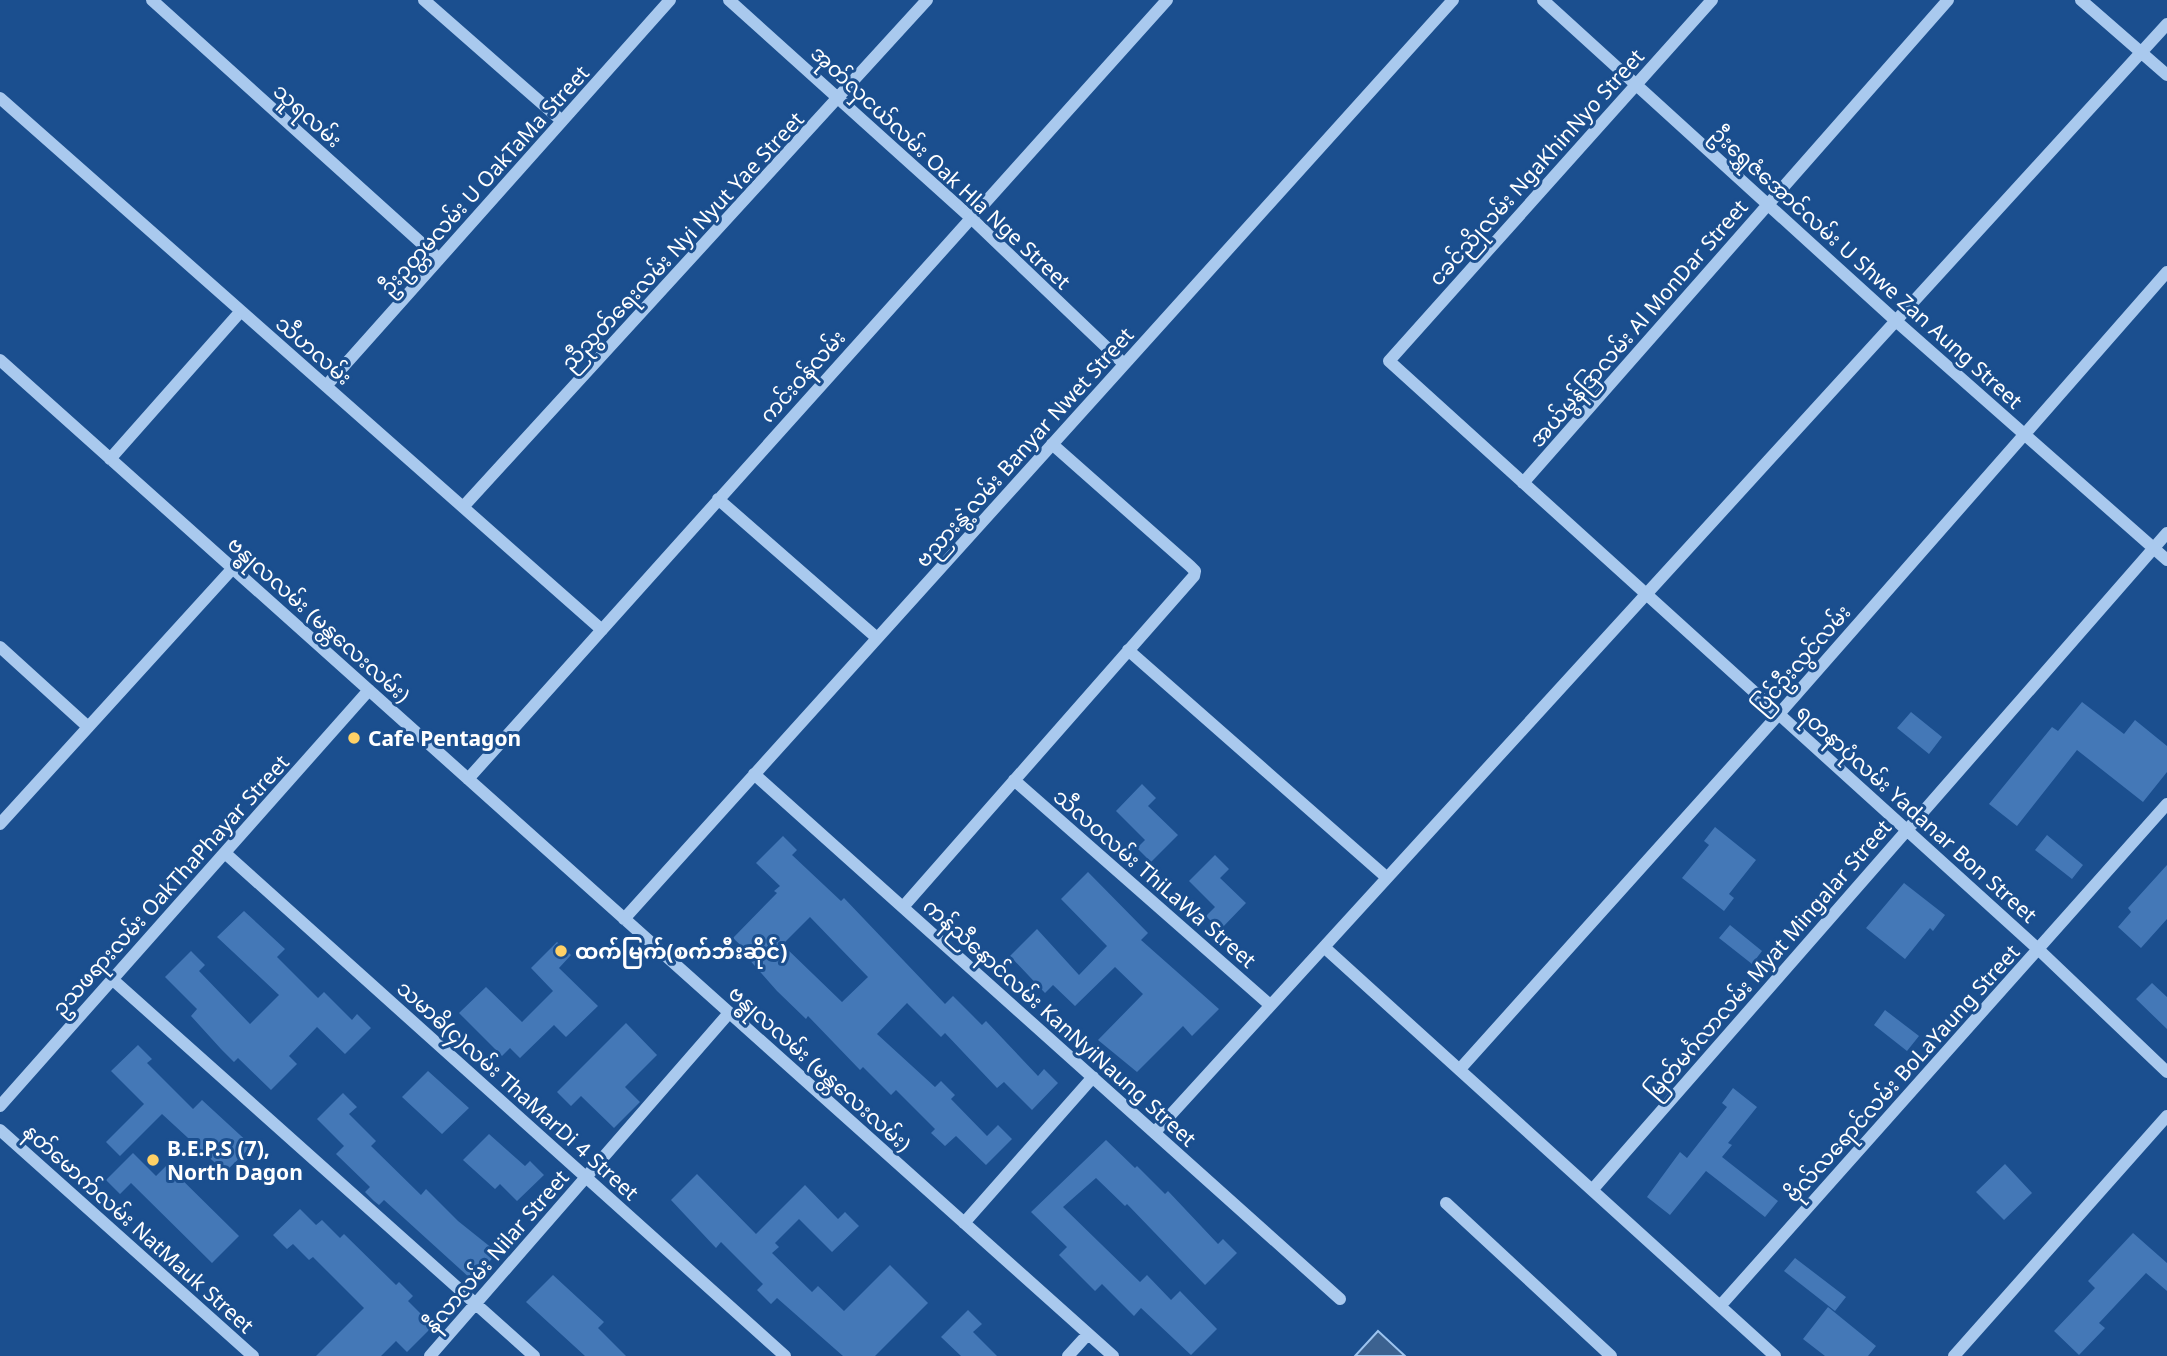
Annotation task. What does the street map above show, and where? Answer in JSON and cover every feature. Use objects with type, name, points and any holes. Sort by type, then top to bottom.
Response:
[{"type":"street","name":"သူရလမ်း","points":[[152,0],[439,259]]},
{"type":"street","points":[[424,0],[562,121]]},
{"type":"street","name":"ဦးဥတ္တမလမ်း U OakTaMa Street","points":[[326,386],[670,0]]},
{"type":"street","name":"အုတ်လှငယ်လမ်း Oak Hla Nge Street","points":[[729,0],[970,216],[1124,364]]},
{"type":"street","name":"ညီညွတ်ရေးလမ်း Nyi Nyut Yae Street","points":[[463,507],[927,0]]},
{"type":"street","name":"ကင်းဝန်လမ်း","points":[[468,779],[970,216],[1167,0]]},
{"type":"street","name":"ဗညားနွဲ့လမ်း Banyar Nwet Street","points":[[624,919],[1453,0]]},
{"type":"street","name":"ဦးရွှေဇံအောင်လမ်း U Shwe Zan Aung Street","points":[[1543,0],[1896,321],[2167,560]]},
{"type":"street","name":"ငခင်ညိုလမ်း NgaKhinNyo Street","points":[[1389,361],[1712,0]]},
{"type":"street","name":"အယ်မွန်ဒြာလမ်း Al MonDar Street","points":[[1523,483],[1948,0]]},
{"type":"street","points":[[2081,0],[2167,75]]},
{"type":"street","points":[[1155,1132],[1385,876],[2167,24]]},
{"type":"street","name":"သီဟလမ်း","points":[[0,98],[603,630]]},
{"type":"street","name":"ပြင်ဦးလွင်လမ်း","points":[[1460,1069],[1779,714],[2167,272]]},
{"type":"street","points":[[110,458],[241,311]]},
{"type":"street","name":"ဗန္ဓုလလမ်း (မန္တလေးလမ်း)","points":[[0,360],[1113,1356]]},
{"type":"street","name":"ရတနာပုံလမ်း Yadanar Bon Street","points":[[1389,361],[2038,949],[2167,1072]]},
{"type":"street","points":[[903,907],[1195,571],[1052,444]]},
{"type":"street","points":[[718,499],[877,638]]},
{"type":"street","name":"မြတ်မင်္ဂလာလမ်း Myat Mingalar Street","points":[[1592,1189],[2167,533]]},
{"type":"street","points":[[0,824],[233,568]]},
{"type":"street","points":[[0,647],[87,726]]},
{"type":"street","points":[[1128,650],[1385,876]]},
{"type":"street","name":"ဥသဖရားလမ်း OakThaPhayar Street","points":[[0,1106],[369,690]]},
{"type":"street","name":"ကန်ညီနောင်လမ်း KanNyiNaung Street","points":[[754,774],[1340,1298]]},
{"type":"street","name":"သီလဝလမ်း ThiLaWa Street","points":[[1014,780],[1270,1005]]},
{"type":"street","name":"ဗိုလ်လရောင်လမ်း BoLaYaung Street","points":[[1721,1305],[2167,804]]},
{"type":"street","name":"သမာဓိ(၄)လမ်း ThaMarDi 4 Street","points":[[225,853],[785,1356]]},
{"type":"street","points":[[1324,947],[1774,1356]]},
{"type":"street","points":[[112,979],[534,1356]]},
{"type":"street","name":"နီလာလမ်း Nilar Street","points":[[429,1356],[729,1013]]},
{"type":"street","points":[[964,1223],[1093,1077]]},
{"type":"street","points":[[1954,1356],[2167,1116]]},
{"type":"street","name":"နတ်မောက်လမ်း NatMauk Street","points":[[0,1129],[253,1356]]},
{"type":"street","points":[[1446,1203],[1611,1356]]},
{"type":"street","points":[[1068,1356],[1088,1334]]},
{"type":"water","points":[[1378,1331],[1405,1356],[1355,1356]]},
{"type":"building","points":[[2082,702],[2124,734],[2135,720],[2167,746],[2167,772],[2143,802],[2077,750],[2017,826],[1989,804],[2052,727],[2058,731]]},
{"type":"building","points":[[1911,712],[1942,737],[1929,754],[1897,728]]},
{"type":"building","points":[[1142,784],[1156,798],[1148,806],[1178,835],[1151,862],[1137,848],[1145,840],[1116,811]]},
{"type":"building","points":[[1715,827],[1756,860],[1729,894],[1734,898],[1724,911],[1682,878],[1709,845],[1704,841]]},
{"type":"building","points":[[2047,835],[2083,865],[2072,879],[2035,850]]},
{"type":"building","points":[[783,836],[797,850],[792,855],[841,901],[844,898],[945,1004],[953,996],[982,1025],[986,1021],[1038,1076],[1044,1069],[1058,1083],[1032,1110],[1004,1082],[997,1088],[945,1033],[941,1037],[907,1003],[877,1034],[935,1087],[941,1081],[955,1095],[951,1099],[987,1136],[998,1125],[1012,1139],[986,1165],[956,1136],[945,1146],[931,1133],[935,1129],[896,1090],[891,1095],[863,1067],[860,1070],[808,1016],[806,1019],[777,991],[747,957],[750,954],[733,938],[777,893],[774,891],[780,886],[756,863]],"holes":[[[810,917],[868,977],[842,1002],[785,947],[785,942]]]},
{"type":"building","points":[[1215,855],[1229,869],[1220,878],[1246,903],[1220,930],[1206,916],[1215,907],[1189,881]]},
{"type":"building","points":[[2167,865],[2167,919],[2141,948],[2118,927],[2131,912],[2128,908]]},
{"type":"building","points":[[1088,872],[1148,933],[1141,940],[1219,1009],[1192,1036],[1183,1026],[1137,1072],[1098,1040],[1143,994],[1115,967],[1075,1006],[1053,985],[1045,993],[1010,956],[1037,929],[1079,975],[1107,946],[1061,899]]},
{"type":"building","points":[[1904,883],[1945,915],[1933,931],[1930,928],[1905,959],[1866,928]]},
{"type":"building","points":[[244,911],[285,949],[277,957],[318,998],[324,992],[352,1020],[357,1014],[371,1028],[345,1054],[317,1027],[289,1056],[297,1064],[271,1090],[238,1058],[234,1062],[221,1049],[191,1016],[197,1009],[165,977],[191,951],[205,965],[199,971],[250,1024],[279,995],[217,937]]},
{"type":"building","points":[[1730,925],[1762,951],[1752,964],[1719,938]]},
{"type":"building","points":[[557,942],[571,955],[559,968],[598,1006],[566,1037],[554,1025],[520,1058],[510,1048],[502,1056],[459,1013],[486,987],[522,1022],[553,991],[531,968]]},
{"type":"building","points":[[2152,983],[2167,997],[2167,1029],[2136,999]]},
{"type":"building","points":[[1885,1010],[1919,1036],[1907,1051],[1874,1025]]},
{"type":"building","points":[[626,1023],[657,1055],[625,1087],[640,1102],[614,1128],[581,1096],[571,1106],[557,1092]]},
{"type":"building","points":[[138,1045],[152,1059],[147,1063],[193,1109],[202,1100],[252,1146],[225,1172],[162,1114],[120,1156],[106,1142],[144,1104],[111,1071]]},
{"type":"building","points":[[428,1071],[469,1108],[442,1134],[402,1097]]},
{"type":"building","points":[[1733,1088],[1757,1107],[1728,1143],[1732,1145],[1722,1157],[1778,1201],[1765,1217],[1706,1171],[1670,1215],[1647,1197],[1680,1152],[1687,1158],[1727,1107],[1722,1103]]},
{"type":"building","points":[[343,1093],[357,1107],[349,1114],[376,1141],[371,1146],[421,1195],[426,1189],[458,1221],[498,1253],[471,1279],[384,1200],[379,1205],[374,1201],[365,1192],[370,1187],[336,1154],[344,1146],[317,1119]]},
{"type":"building","points":[[489,1134],[525,1166],[530,1161],[544,1175],[517,1201],[500,1184],[495,1189],[463,1160]]},
{"type":"building","points":[[1106,1140],[1165,1194],[1168,1191],[1218,1244],[1223,1239],[1237,1253],[1205,1285],[1127,1204],[1125,1206],[1096,1178],[1063,1207],[1140,1282],[1147,1275],[1171,1300],[1180,1291],[1217,1329],[1191,1355],[1141,1308],[1134,1316],[1102,1284],[1095,1291],[1059,1255],[1067,1247],[1031,1212]]},
{"type":"building","points":[[133,1153],[156,1176],[167,1165],[239,1236],[212,1263],[131,1183],[120,1194],[106,1180]]},
{"type":"building","points":[[2005,1164],[2032,1193],[2004,1220],[1976,1192]]},
{"type":"building","points":[[697,1174],[756,1234],[805,1185],[838,1219],[845,1212],[859,1226],[832,1252],[799,1219],[775,1243],[779,1247],[772,1253],[812,1292],[818,1286],[844,1311],[890,1265],[928,1303],[875,1356],[843,1356],[777,1298],[771,1304],[757,1290],[763,1284],[721,1242],[716,1248],[671,1200]]},
{"type":"building","points":[[300,1209],[316,1225],[322,1220],[340,1238],[344,1234],[396,1285],[399,1282],[413,1296],[408,1301],[433,1326],[407,1352],[396,1341],[381,1356],[316,1356],[364,1308],[313,1257],[309,1260],[293,1244],[287,1249],[273,1235]]},
{"type":"building","points":[[2133,1233],[2167,1263],[2167,1291],[2146,1273],[2099,1323],[2105,1328],[2079,1355],[2054,1331],[2095,1288],[2088,1281]]},
{"type":"building","points":[[1795,1258],[1846,1297],[1835,1311],[1784,1271]]},
{"type":"building","points":[[553,1275],[604,1322],[598,1328],[626,1356],[585,1356],[526,1302]]},
{"type":"building","points":[[1828,1307],[1876,1346],[1868,1356],[1825,1356],[1803,1339]]},
{"type":"building","points":[[968,1310],[982,1324],[973,1332],[997,1356],[961,1356],[941,1337]]},
{"type":"place","name":"Cafe Pentagon","points":[[354,738]]},
{"type":"place","name":"ထက်မြက်(စက်ဘီးဆိုင်)","points":[[561,951]]},
{"type":"place","name":"B.E.P.S (7), North Dagon","points":[[153,1160]]}]
